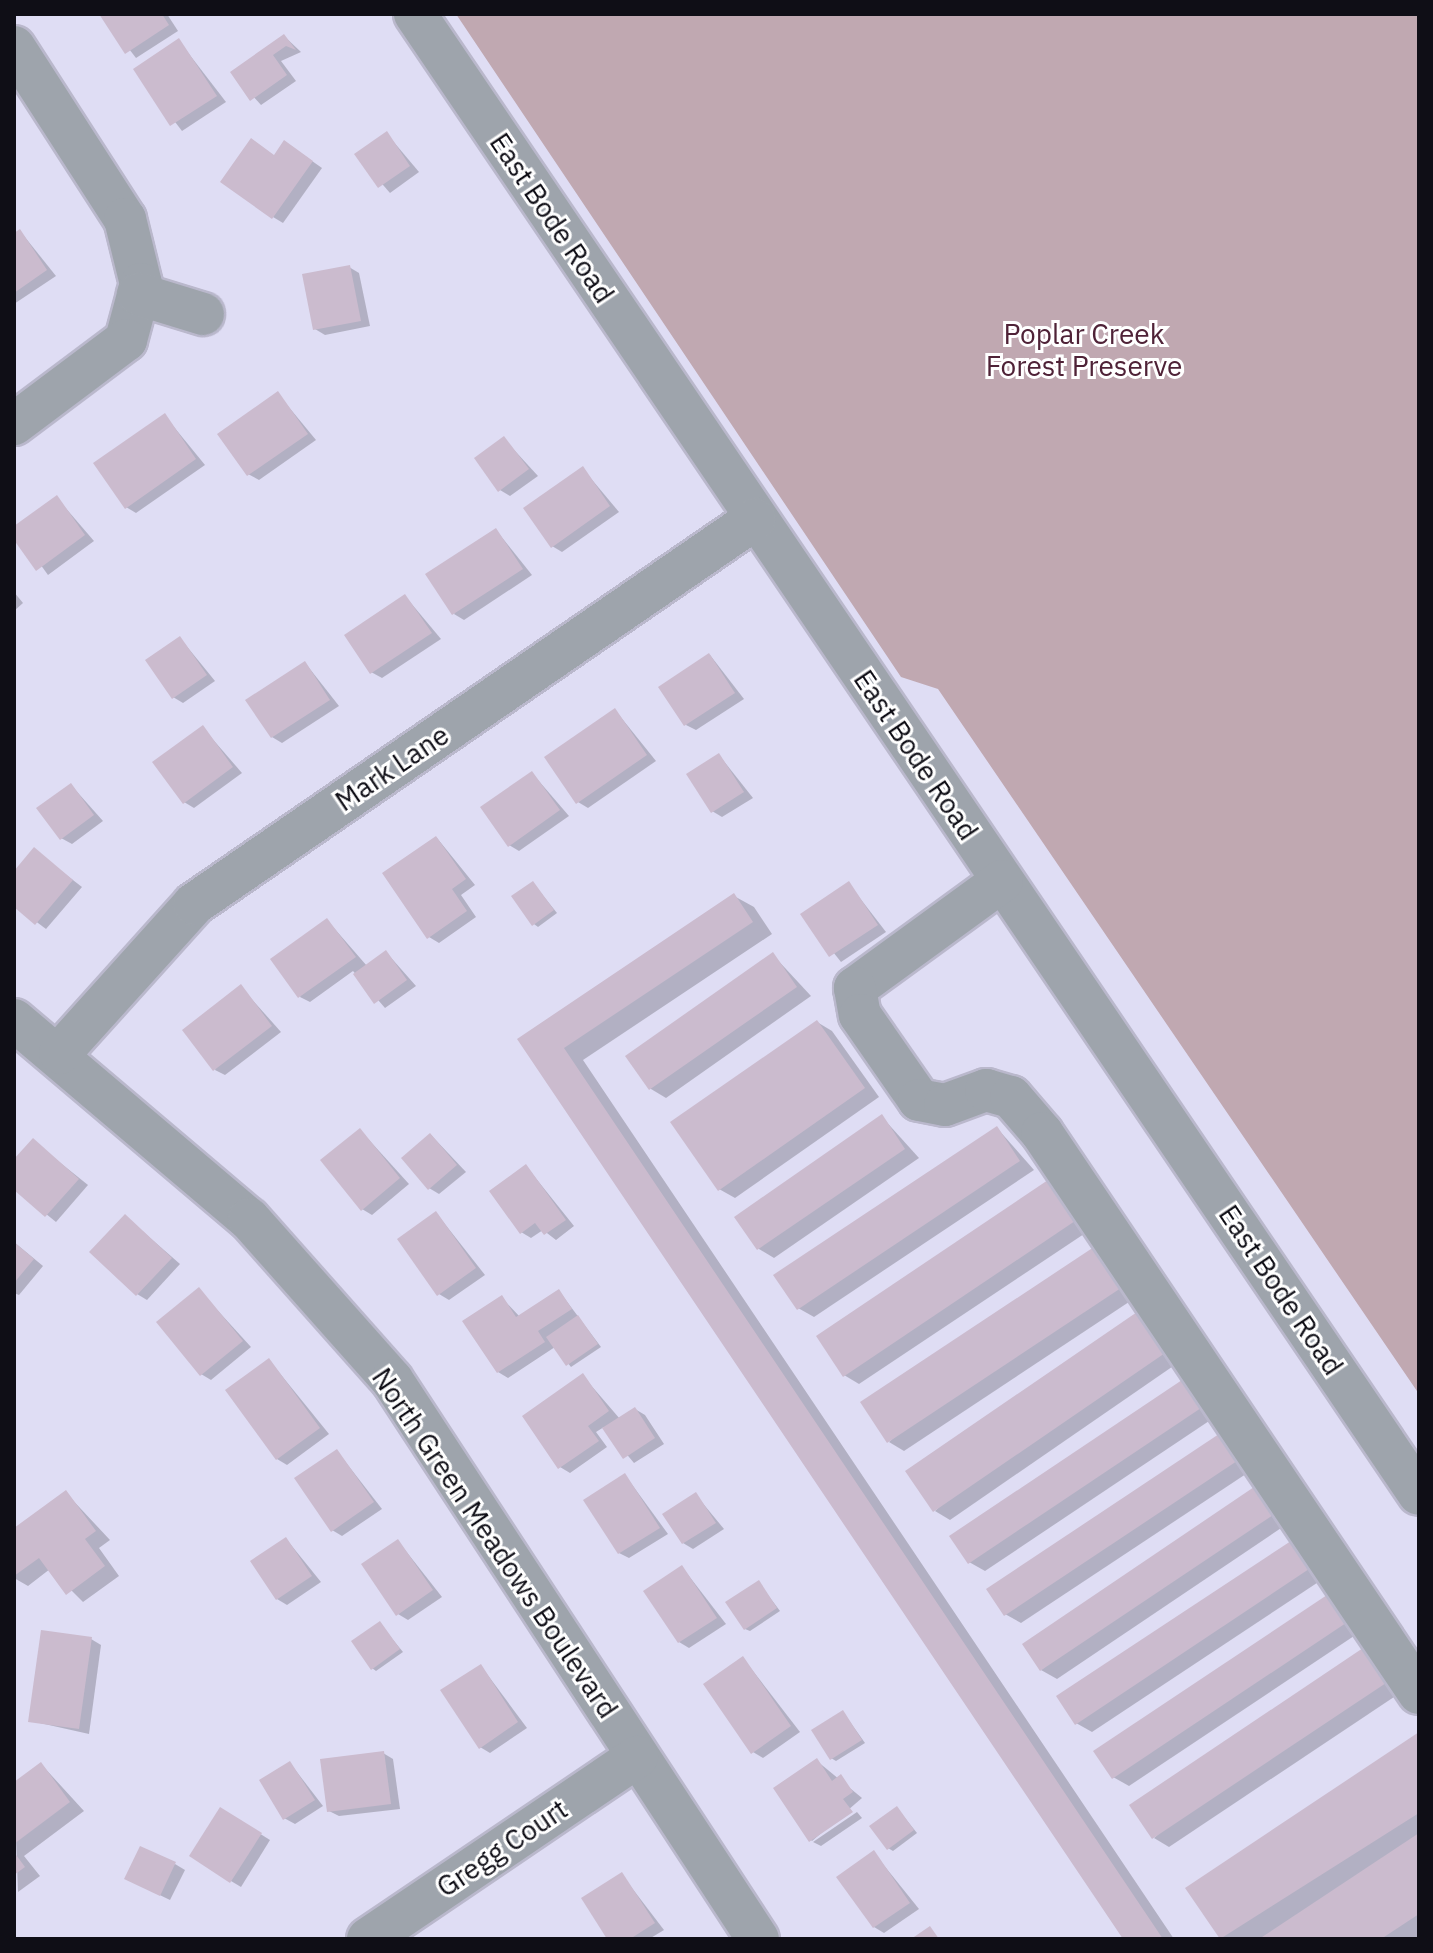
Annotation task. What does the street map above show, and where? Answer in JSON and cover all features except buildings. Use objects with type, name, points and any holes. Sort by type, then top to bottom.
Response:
[{"type":"street","name":"East Bode Road","points":[[415,14],[1419,1494]]},
{"type":"street","points":[[14,47],[125,219],[139,289],[126,340],[14,424]]},
{"type":"street","points":[[139,289],[203,314]]},
{"type":"street","name":"Mark Lane","points":[[60,1053],[194,904],[755,519]]},
{"type":"street","points":[[1002,881],[855,988],[860,1015],[919,1100],[945,1105],[986,1090],[1011,1097],[1042,1133],[1419,1693]]},
{"type":"street","name":"North Green Meadows Boulevard","points":[[14,1020],[60,1053],[249,1219],[392,1380],[758,1939]]},
{"type":"street","name":"Gregg Court","points":[[368,1939],[637,1757]]},
{"type":"green space","name":"Poplar Creek Forest Preserve","points":[[456,14],[1419,14],[1419,1394],[938,689],[901,677]]}]
